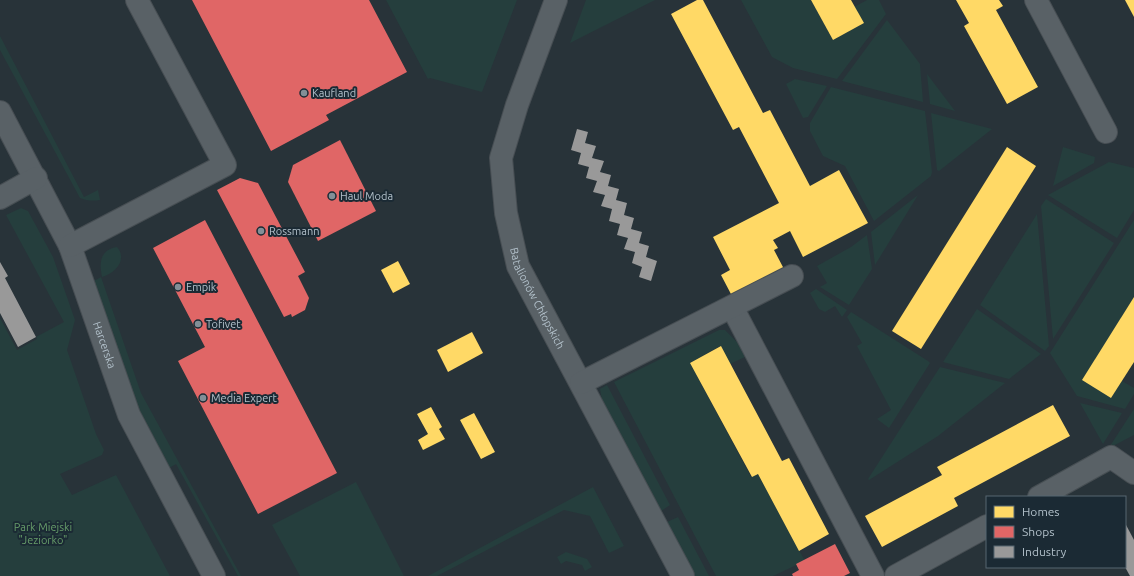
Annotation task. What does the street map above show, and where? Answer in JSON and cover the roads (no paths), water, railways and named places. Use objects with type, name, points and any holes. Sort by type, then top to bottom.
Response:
[{"type":"street","points":[[70,246],[226,165],[137,0]]},
{"type":"street","name":"Batalionów Chłopskich","points":[[556,0],[516,105],[501,158],[506,213],[518,266],[548,325],[581,383],[683,576]]},
{"type":"street","points":[[1036,0],[1106,132]]},
{"type":"street","name":"Harcerska","points":[[0,112],[36,178],[70,246],[129,415],[214,576]]},
{"type":"street","points":[[0,198],[36,178]]},
{"type":"street","points":[[581,383],[792,276]]},
{"type":"street","points":[[732,307],[873,576]]},
{"type":"street","points":[[1041,496],[1111,457],[1134,473]]},
{"type":"street","points":[[896,576],[986,527]]},
{"type":"place","name":"Kaufland","points":[[304,93]]},
{"type":"place","name":"Haul Moda","points":[[332,196]]},
{"type":"place","name":"Rossmann","points":[[261,231]]},
{"type":"place","name":"Empik","points":[[178,287]]},
{"type":"place","name":"Tofivet","points":[[198,324]]},
{"type":"place","name":"Media Expert","points":[[203,398]]},
{"type":"park label","name":"Park Miejski \"Jeziorko\"","points":[[43,533]]}]
